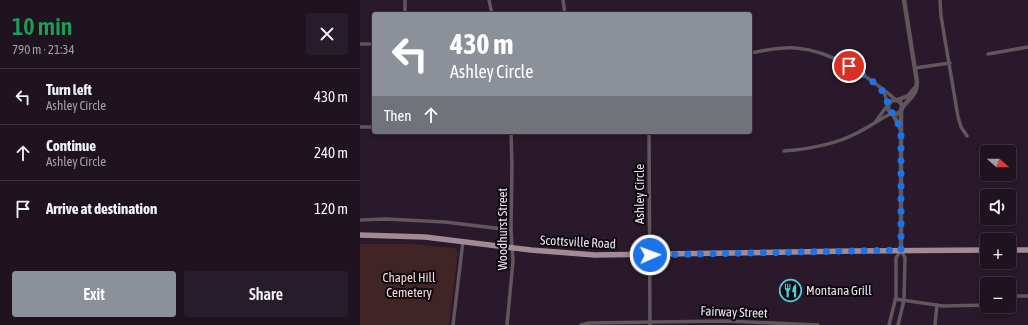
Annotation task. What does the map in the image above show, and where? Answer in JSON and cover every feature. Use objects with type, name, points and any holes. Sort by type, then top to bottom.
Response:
[{"type":"main road","name":"Scottsville Road","points":[[360,235],[410,236],[583,255],[980,250]]},
{"type":"main road","points":[[1016,250],[1028,250]]},
{"type":"street","points":[[405,0],[405,12]]},
{"type":"street","points":[[490,0],[492,12]]},
{"type":"street","points":[[563,0],[565,12]]},
{"type":"street","points":[[784,151],[803,149],[836,142],[857,133],[892,113],[896,114],[914,95],[916,86],[915,68],[904,0]]},
{"type":"street","points":[[940,0],[941,16],[958,117],[967,136]]},
{"type":"street","points":[[360,44],[372,44]]},
{"type":"street","points":[[988,54],[1028,47]]},
{"type":"street","points":[[752,53],[790,48],[816,51],[839,60],[868,78],[901,104],[901,250],[905,258],[904,300],[898,325]]},
{"type":"street","points":[[915,68],[950,63]]},
{"type":"street","points":[[876,121],[891,100],[905,98],[916,86]]},
{"type":"street","points":[[882,90],[888,105],[888,110],[892,113],[901,129]]},
{"type":"street","points":[[360,127],[372,127]]},
{"type":"street","name":"Woodhurst Street","points":[[508,325],[513,261],[511,230],[511,134]]},
{"type":"street","name":"Ashley Circle","points":[[649,134],[650,324]]},
{"type":"street","points":[[360,220],[391,219],[445,222],[511,230]]},
{"type":"street","points":[[453,325],[463,241]]},
{"type":"street","points":[[889,325],[895,299],[896,258],[901,250]]},
{"type":"street","points":[[1016,296],[1028,296]]},
{"type":"street","points":[[895,299],[937,305],[980,305]]},
{"type":"street","points":[[936,325],[937,305]]},
{"type":"street","name":"Fairway Street","points":[[581,325],[589,322],[650,324],[725,321],[818,325]]},
{"type":"green space","name":"Chapel Hill Cemetery","points":[[360,244],[411,244],[455,248],[458,252],[449,325],[360,325]]},
{"type":"place","name":"Montana Grill","points":[[790,290]]},
{"type":"route","points":[[650,255],[901,250],[901,129],[893,114],[888,110],[887,100],[882,90],[868,78],[849,66]]}]
